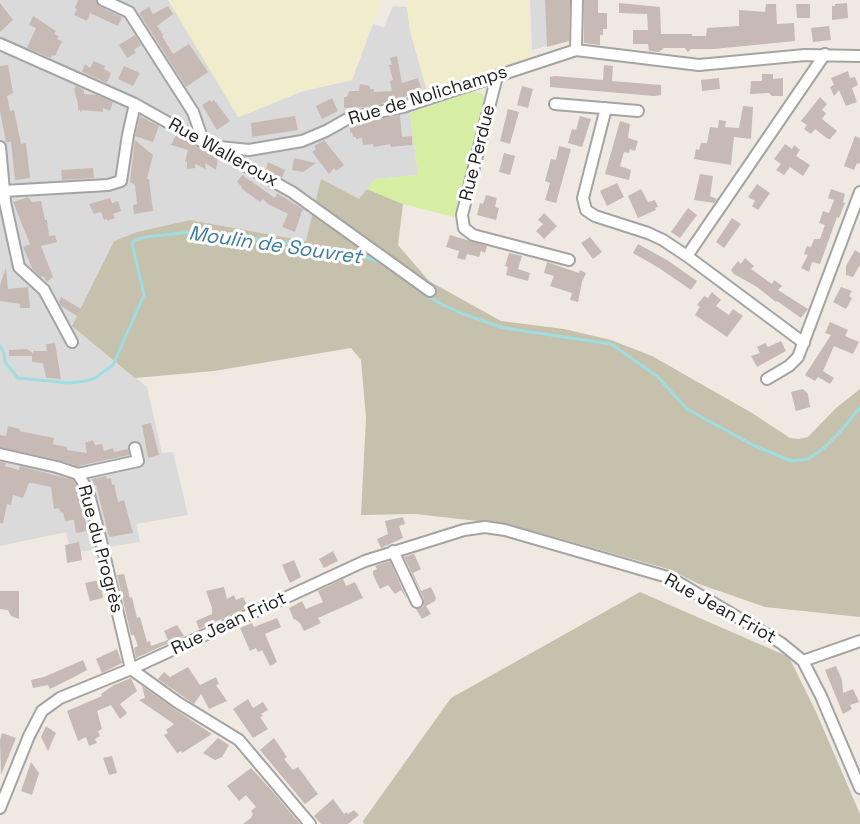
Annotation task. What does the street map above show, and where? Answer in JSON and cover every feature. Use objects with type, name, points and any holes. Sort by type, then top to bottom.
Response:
[{"type":"street","points":[[103,0],[129,12],[193,112],[207,145]]},
{"type":"street","points":[[577,0],[576,50],[699,64],[825,54],[860,56]]},
{"type":"street","name":"Rue Walleroux","points":[[0,44],[135,104],[292,192],[430,291]]},
{"type":"street","name":"Rue de Nolichamps","points":[[207,145],[249,150],[302,141],[348,118],[403,107],[576,50]]},
{"type":"street","points":[[687,256],[825,54]]},
{"type":"street","name":"Rue Perdue","points":[[498,76],[462,214],[464,228],[473,235],[569,260]]},
{"type":"street","points":[[4,191],[108,185],[121,181],[135,104]]},
{"type":"street","points":[[555,104],[638,111]]},
{"type":"street","points":[[606,108],[583,198],[586,210],[595,216],[648,232],[687,256],[804,343]]},
{"type":"street","points":[[0,147],[3,202],[19,267],[44,290],[72,342]]},
{"type":"street","points":[[766,379],[789,366],[798,357],[860,192]]},
{"type":"street","points":[[78,474],[138,461],[135,448]]},
{"type":"street","name":"Rue du Progrès","points":[[0,454],[78,474],[88,491],[102,541],[131,669]]},
{"type":"street","name":"Rue Jean Friot","points":[[0,808],[29,736],[42,711],[60,698],[131,669],[365,561],[464,530],[485,527],[505,530],[671,578],[781,643],[803,661],[821,696],[860,788]]},
{"type":"street","points":[[393,551],[417,602]]},
{"type":"street","points":[[803,661],[860,641]]},
{"type":"street","points":[[131,669],[177,702],[239,740],[310,824]]},
{"type":"shaded area","points":[[0,0],[168,0],[239,117],[303,91],[352,80],[373,24],[384,27],[393,6],[407,7],[410,31],[427,91],[408,98],[418,175],[375,179],[360,199],[306,241],[190,220],[137,232],[114,241],[73,326],[147,387],[162,453],[173,452],[188,515],[136,524],[140,542],[71,553],[66,532],[0,546]]},
{"type":"shaded area","points":[[168,0],[381,0],[352,80],[303,91],[238,117]]},
{"type":"shaded area","points":[[406,0],[528,0],[530,58],[427,91],[410,31]]},
{"type":"shaded area","points":[[530,0],[569,0],[569,40],[532,50]]},
{"type":"shaded area","points":[[321,179],[359,199],[367,189],[403,204],[398,245],[429,281],[501,321],[564,329],[611,340],[652,356],[752,413],[790,438],[808,437],[836,408],[860,389],[860,617],[765,607],[699,584],[668,569],[512,525],[416,514],[361,515],[366,418],[361,360],[351,348],[214,371],[135,378],[72,326],[114,241],[137,232],[190,220],[306,241]]},
{"type":"shaded area","points":[[640,592],[789,657],[817,714],[860,814],[860,824],[364,824],[363,821],[451,698]]},
{"type":"green space","points":[[474,91],[483,94],[485,102],[454,217],[403,204],[367,189],[375,179],[418,175],[410,113]]},
{"type":"building","points":[[78,0],[96,0],[99,6],[122,17],[118,26],[90,13],[87,21],[74,15]]},
{"type":"building","points":[[545,0],[570,0],[569,41],[547,47]]},
{"type":"building","points":[[584,0],[598,0],[598,13],[607,13],[607,29],[603,29],[603,35],[600,35],[600,45],[584,43]]},
{"type":"building","points":[[0,3],[13,20],[0,32]]},
{"type":"building","points":[[619,3],[660,7],[661,34],[692,34],[692,36],[706,36],[707,28],[739,26],[739,10],[765,12],[766,4],[776,4],[777,24],[794,23],[795,41],[691,49],[688,52],[685,48],[664,48],[659,52],[649,51],[648,44],[633,44],[633,30],[648,30],[647,14],[619,13]]},
{"type":"building","points":[[847,3],[848,18],[832,20],[832,6]]},
{"type":"building","points":[[796,4],[810,4],[810,18],[797,18]]},
{"type":"building","points":[[168,6],[173,14],[157,26],[162,36],[173,54],[189,44],[208,72],[186,87],[139,13],[149,7],[153,14]]},
{"type":"building","points":[[33,16],[56,31],[54,34],[59,36],[57,39],[62,41],[55,56],[52,55],[51,58],[27,48],[36,28],[29,25]]},
{"type":"building","points":[[829,26],[831,40],[813,42],[811,28]]},
{"type":"building","points":[[135,35],[141,45],[134,50],[136,53],[127,58],[119,45]]},
{"type":"building","points":[[397,56],[402,83],[418,78],[422,91],[386,103],[344,108],[344,97],[347,97],[349,91],[359,91],[360,84],[370,86],[374,92],[392,91],[390,58]]},
{"type":"building","points":[[94,61],[105,66],[104,69],[111,73],[107,83],[82,72],[85,64],[90,68]]},
{"type":"building","points":[[8,65],[13,93],[7,96],[10,111],[14,110],[21,144],[26,143],[30,178],[15,180],[11,142],[6,142],[0,111],[0,66]]},
{"type":"building","points":[[604,65],[613,66],[612,81],[661,85],[661,95],[550,87],[550,77],[555,76],[603,80]]},
{"type":"building","points":[[124,66],[140,73],[133,86],[118,79]]},
{"type":"building","points":[[848,71],[850,78],[855,77],[858,85],[852,88],[857,102],[846,106],[839,90],[834,96],[830,87],[834,85],[831,78]]},
{"type":"building","points":[[762,74],[773,74],[773,79],[783,78],[783,96],[772,96],[769,93],[750,94],[751,81],[762,81]]},
{"type":"building","points":[[719,78],[720,89],[702,91],[701,80]]},
{"type":"building","points":[[76,86],[84,90],[84,94],[97,95],[113,102],[110,111],[103,108],[103,112],[82,110],[81,113],[78,110],[74,89]]},
{"type":"building","points":[[522,86],[533,89],[528,108],[517,105]]},
{"type":"building","points":[[820,97],[827,104],[822,110],[826,113],[822,119],[837,131],[830,139],[815,129],[811,134],[804,129],[807,125],[801,121]]},
{"type":"building","points":[[332,98],[338,111],[322,119],[316,106]]},
{"type":"building","points":[[210,100],[211,102],[214,100],[230,121],[217,130],[202,105]]},
{"type":"building","points":[[743,106],[753,107],[751,139],[734,137],[731,165],[694,159],[696,149],[699,150],[701,143],[707,143],[710,127],[718,128],[719,120],[726,121],[725,127],[739,128]]},
{"type":"building","points":[[508,109],[519,112],[510,144],[500,141]]},
{"type":"building","points":[[400,115],[402,137],[412,136],[412,145],[391,147],[390,144],[374,147],[373,144],[363,145],[362,138],[356,139],[352,132],[350,133],[352,125]]},
{"type":"building","points":[[140,116],[159,126],[153,142],[135,136]]},
{"type":"building","points":[[295,116],[298,130],[252,137],[251,123]]},
{"type":"building","points":[[580,116],[591,119],[582,147],[568,143],[572,129],[576,130]]},
{"type":"building","points":[[620,121],[630,124],[628,138],[638,141],[635,151],[630,149],[629,153],[624,152],[620,166],[631,170],[629,180],[605,174]]},
{"type":"building","points":[[176,135],[218,159],[216,170],[205,163],[206,169],[195,164],[195,168],[187,169],[187,162],[185,162],[188,150],[171,145]]},
{"type":"building","points":[[855,136],[860,138],[860,164],[857,163],[854,170],[844,166]]},
{"type":"building","points":[[135,140],[153,155],[147,179],[149,179],[153,211],[134,214],[133,205],[137,204],[135,185],[130,182]]},
{"type":"building","points":[[324,140],[344,165],[336,171],[334,168],[329,174],[312,152],[316,149],[314,146]]},
{"type":"building","points":[[785,144],[792,149],[794,145],[800,150],[796,156],[810,165],[803,176],[790,167],[784,175],[776,170],[781,164],[774,159]]},
{"type":"building","points":[[559,146],[571,149],[556,203],[545,200],[550,183],[545,181],[551,159],[556,160]]},
{"type":"building","points":[[504,153],[515,156],[510,175],[499,172]]},
{"type":"building","points":[[294,158],[316,163],[303,172],[292,170]]},
{"type":"building","points":[[268,162],[285,170],[282,178],[266,169]]},
{"type":"building","points":[[93,168],[94,178],[62,180],[61,170]]},
{"type":"building","points":[[700,174],[713,176],[710,196],[717,199],[714,203],[694,200]]},
{"type":"building","points":[[242,175],[275,198],[277,193],[304,210],[295,232],[282,227],[288,214],[263,199],[260,202],[241,188],[237,182]]},
{"type":"building","points":[[617,183],[624,197],[607,206],[600,191]]},
{"type":"building","points":[[757,184],[770,193],[758,210],[752,206],[755,201],[748,197]]},
{"type":"building","points":[[641,189],[648,202],[655,200],[658,207],[638,218],[628,196]]},
{"type":"building","points":[[831,189],[845,194],[843,202],[845,203],[839,218],[837,217],[820,264],[812,262],[809,272],[801,268],[808,255],[804,254],[807,246],[811,247],[814,239],[820,239],[825,225],[819,223],[823,211],[829,213],[834,200],[828,198]]},
{"type":"building","points":[[486,195],[497,198],[495,207],[499,208],[496,220],[477,215],[480,203],[483,204]]},
{"type":"building","points":[[28,197],[32,202],[41,201],[49,236],[55,235],[57,242],[41,246],[53,277],[47,282],[43,276],[41,277],[33,270],[23,247],[30,244],[13,202]]},
{"type":"building","points":[[110,198],[112,203],[118,201],[121,211],[113,214],[115,218],[107,221],[107,219],[104,220],[101,212],[94,214],[89,204]]},
{"type":"building","points":[[688,208],[697,215],[680,238],[671,232]]},
{"type":"building","points":[[544,213],[557,226],[544,239],[536,231],[543,224],[538,220]]},
{"type":"building","points":[[732,218],[741,224],[724,248],[716,242]]},
{"type":"building","points":[[450,235],[487,246],[485,253],[481,251],[479,257],[467,254],[465,260],[457,258],[459,251],[446,247]]},
{"type":"building","points":[[590,237],[602,252],[593,259],[581,243]]},
{"type":"building","points":[[638,244],[667,260],[697,281],[691,290],[633,253]]},
{"type":"building","points":[[855,250],[860,253],[860,265],[853,277],[846,275],[846,266]]},
{"type":"building","points":[[509,253],[522,256],[518,269],[530,273],[528,281],[506,275],[508,267],[505,266]]},
{"type":"building","points":[[745,258],[754,266],[751,269],[772,284],[774,280],[782,286],[778,290],[808,309],[801,318],[734,274],[731,270],[738,261],[741,264]]},
{"type":"building","points":[[547,262],[579,273],[580,270],[586,273],[578,302],[570,300],[572,293],[550,286],[554,276],[544,273]]},
{"type":"building","points":[[6,267],[8,289],[28,287],[30,308],[20,308],[20,304],[0,301],[0,286]]},
{"type":"building","points":[[841,287],[852,291],[849,296],[852,298],[846,309],[833,302]]},
{"type":"building","points":[[712,292],[721,300],[716,306],[729,315],[733,309],[743,316],[727,337],[695,315],[700,307],[697,305],[704,296],[708,298]]},
{"type":"building","points":[[61,297],[81,309],[77,316],[61,306],[59,301]]},
{"type":"building","points":[[830,322],[848,330],[845,336],[859,342],[853,354],[834,346],[823,371],[834,378],[830,384],[818,377],[815,381],[805,375],[831,335],[825,333]]},
{"type":"building","points":[[781,341],[786,351],[757,367],[751,356],[760,353],[757,347],[765,343],[768,347]]},
{"type":"building","points":[[55,343],[61,379],[46,378],[43,363],[32,362],[32,356],[9,356],[9,350],[27,349],[33,353],[33,351],[47,351],[46,344]]},
{"type":"building","points":[[803,389],[808,394],[810,407],[796,411],[791,392]]},
{"type":"building","points":[[151,423],[159,455],[148,458],[142,425]]},
{"type":"building","points":[[8,426],[20,429],[19,431],[54,438],[53,444],[67,447],[67,450],[87,453],[85,443],[93,440],[95,445],[102,444],[104,451],[113,448],[114,452],[128,449],[129,455],[78,466],[0,447],[0,435],[6,436]]},
{"type":"building","points":[[0,462],[19,470],[20,466],[73,480],[81,494],[87,531],[76,533],[74,520],[65,521],[63,512],[61,513],[59,508],[54,509],[51,487],[32,483],[29,483],[23,498],[13,495],[11,505],[7,504],[3,523],[0,523]]},
{"type":"building","points":[[106,476],[107,479],[111,478],[112,485],[114,484],[118,502],[124,500],[133,533],[109,537],[96,485],[92,479]]},
{"type":"building","points":[[403,517],[405,524],[399,526],[403,538],[381,548],[377,539],[388,534],[385,521]]},
{"type":"building","points":[[79,542],[82,560],[67,563],[65,545]]},
{"type":"building","points":[[333,551],[338,561],[324,568],[319,559]]},
{"type":"building","points":[[414,554],[421,569],[413,573],[421,591],[431,587],[436,598],[426,606],[431,614],[422,619],[416,609],[423,607],[424,599],[404,557]]},
{"type":"building","points":[[294,560],[301,577],[290,583],[282,565]]},
{"type":"building","points":[[390,561],[406,598],[401,590],[395,594],[388,585],[380,589],[376,581],[373,574],[373,571],[377,569],[375,566]]},
{"type":"building","points":[[124,574],[130,598],[132,597],[137,618],[140,617],[147,642],[150,641],[151,646],[168,640],[164,631],[177,625],[184,636],[136,658],[134,648],[138,646],[134,635],[131,635],[117,575]]},
{"type":"building","points":[[343,579],[346,586],[355,582],[363,598],[318,618],[321,623],[304,631],[300,623],[294,620],[289,608],[302,601],[306,609],[323,602],[318,591]]},
{"type":"building","points":[[100,580],[103,598],[90,601],[85,583]]},
{"type":"building","points":[[224,587],[227,599],[234,595],[236,600],[243,597],[248,607],[199,629],[196,621],[212,614],[206,591]]},
{"type":"building","points":[[0,591],[19,591],[19,619],[11,616],[8,610],[0,609]]},
{"type":"building","points":[[277,618],[281,627],[265,634],[277,662],[270,666],[262,650],[258,652],[256,648],[250,651],[240,628],[252,623],[254,627]]},
{"type":"building","points":[[117,649],[122,663],[102,673],[96,659]]},
{"type":"building","points":[[83,660],[87,670],[50,689],[48,685],[33,688],[31,680],[44,677]]},
{"type":"building","points":[[836,666],[842,680],[843,693],[853,689],[859,702],[850,705],[852,709],[843,714],[825,670]]},
{"type":"building","points":[[188,667],[200,685],[216,677],[219,684],[216,685],[227,701],[209,709],[201,694],[194,704],[158,679],[164,672],[170,677]]},
{"type":"building","points":[[131,678],[137,691],[120,704],[127,713],[120,719],[111,705],[97,711],[102,729],[98,731],[100,736],[95,739],[97,743],[89,746],[86,737],[78,741],[67,711],[102,696],[101,694],[114,685]]},
{"type":"building","points":[[142,686],[212,734],[182,753],[181,751],[177,753],[164,735],[168,733],[166,730],[174,724],[139,700],[145,698]]},
{"type":"building","points":[[248,699],[253,708],[263,702],[268,710],[260,717],[268,729],[253,738],[233,709]]},
{"type":"building","points":[[46,726],[56,733],[48,751],[41,737]]},
{"type":"building","points":[[2,733],[16,738],[1,775],[0,740]]},
{"type":"building","points":[[218,738],[229,745],[222,757],[215,760],[203,753]]},
{"type":"building","points":[[274,738],[287,757],[284,759],[293,770],[298,767],[318,794],[305,804],[260,750]]},
{"type":"building","points":[[112,756],[117,773],[109,775],[103,758]]},
{"type":"building","points":[[31,762],[39,773],[32,795],[21,791]]},
{"type":"building","points":[[251,768],[300,824],[243,824],[251,818],[253,814],[251,811],[256,807],[246,795],[239,801],[227,786]]},
{"type":"building","points":[[333,799],[344,814],[354,810],[359,815],[348,824],[321,824],[314,816]]},
{"type":"waterway","name":"Moulin de Souvret","points":[[0,346],[5,362],[18,378],[69,383],[86,381],[95,378],[113,365],[144,295],[132,243],[146,237],[191,232],[275,241],[368,258],[385,264]]},
{"type":"waterway","name":"Moulin de Souvret","points":[[426,295],[463,314],[504,328],[611,344],[657,376],[687,409],[753,445],[791,461],[808,459],[824,448],[860,407]]}]
